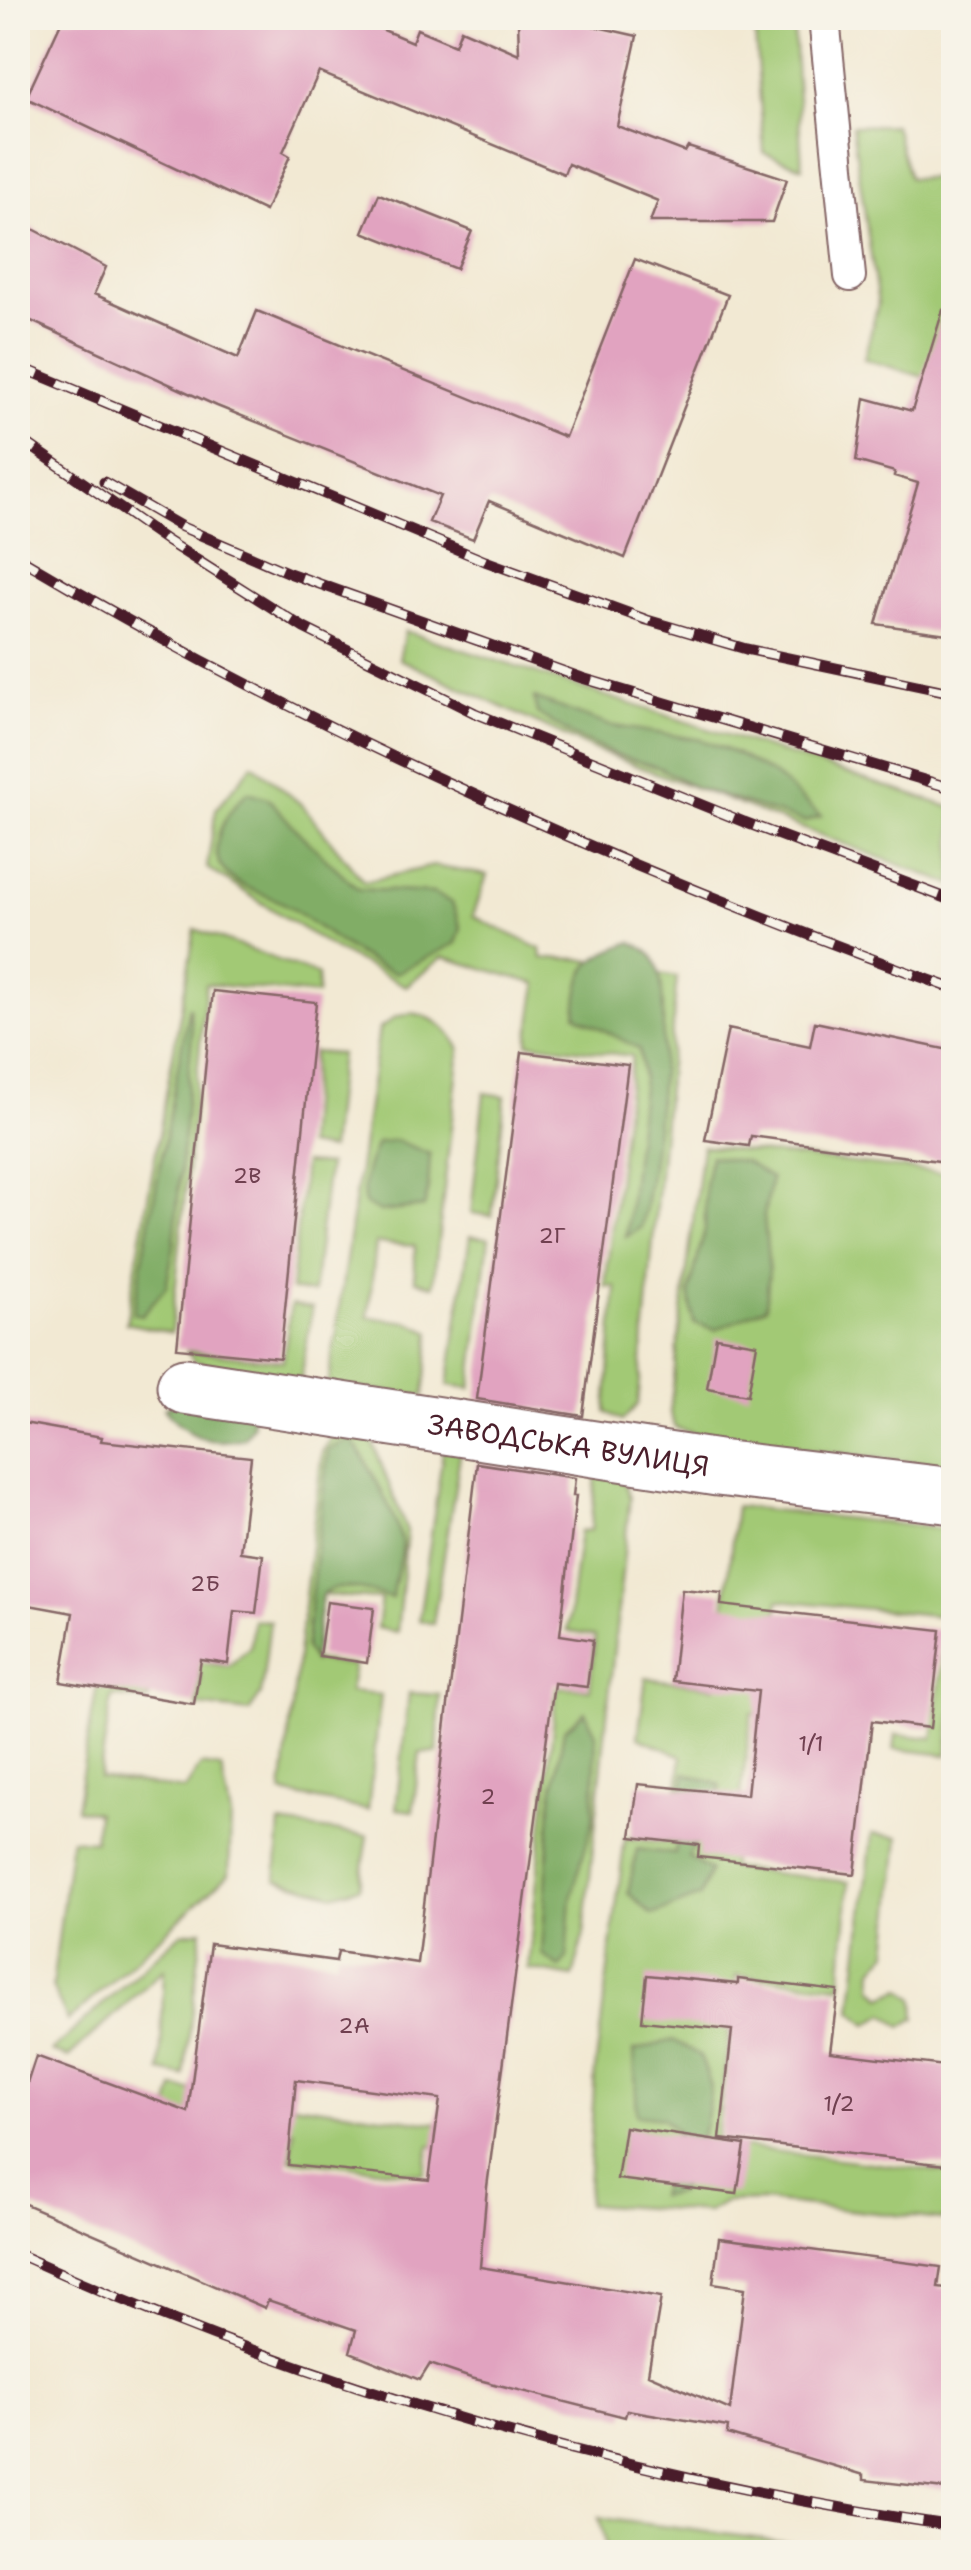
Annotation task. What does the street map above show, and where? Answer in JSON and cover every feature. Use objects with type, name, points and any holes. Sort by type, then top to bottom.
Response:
[{"type":"street","name":"ЗАВОДСЬКА ВУЛИЦЯ","points":[[185,1386],[718,1468],[954,1496]]},
{"type":"lane","points":[[824,18],[850,276]]},
{"type":"green space","points":[[794,29],[802,167],[764,153],[755,33]]},
{"type":"green space","points":[[894,125],[909,178],[953,178],[953,386],[864,359],[878,304],[852,126]]},
{"type":"green space","points":[[405,631],[953,808],[953,885],[592,749],[399,659]]},
{"type":"green space","points":[[534,698],[608,725],[702,740],[737,754],[774,775],[821,816],[805,822],[696,788],[660,768],[575,737],[537,713]]},
{"type":"green space","points":[[253,764],[303,806],[364,882],[433,866],[487,875],[473,916],[541,949],[542,958],[580,959],[677,977],[638,1404],[622,1421],[606,1411],[616,1287],[605,1286],[632,1056],[528,1043],[537,984],[443,957],[406,986],[338,951],[207,868],[216,809]]},
{"type":"green space","points":[[248,792],[268,798],[358,889],[433,893],[452,903],[461,928],[456,943],[396,973],[354,952],[282,902],[236,881],[222,868],[218,837],[227,816]]},
{"type":"green space","points":[[195,929],[318,975],[317,995],[206,984],[171,1333],[126,1323]]},
{"type":"green space","points":[[632,942],[652,955],[659,974],[663,1043],[656,1130],[641,1227],[626,1237],[643,1078],[639,1049],[576,1015],[580,985],[588,966]]},
{"type":"green space","points":[[189,1006],[192,1034],[174,1246],[166,1287],[142,1315],[133,1313]]},
{"type":"green space","points":[[413,1013],[441,1025],[460,1049],[433,1286],[415,1280],[415,1246],[376,1243],[368,1317],[409,1322],[431,1332],[424,1396],[328,1386],[379,1029],[396,1017]]},
{"type":"green space","points":[[313,1052],[340,1054],[330,1150],[306,1146]]},
{"type":"green space","points":[[484,1093],[505,1096],[492,1216],[471,1213]]},
{"type":"green space","points":[[395,1140],[430,1154],[428,1191],[424,1207],[380,1212],[365,1204],[366,1173],[377,1143]]},
{"type":"green space","points":[[702,1146],[953,1174],[953,1467],[711,1438],[675,1428],[670,1411]]},
{"type":"green space","points":[[710,1156],[746,1162],[771,1178],[764,1216],[769,1270],[766,1307],[716,1330],[694,1323],[689,1293],[705,1229]]},
{"type":"green space","points":[[304,1163],[328,1165],[313,1293],[291,1290]]},
{"type":"green space","points":[[470,1236],[489,1238],[471,1388],[448,1385]]},
{"type":"green space","points":[[291,1305],[312,1308],[301,1380],[194,1361],[187,1351],[283,1361]]},
{"type":"green space","points":[[179,1401],[250,1409],[253,1424],[244,1438],[219,1441],[199,1437],[181,1426],[164,1408]]},
{"type":"green space","points":[[347,1428],[368,1430],[407,1531],[397,1632],[377,1628],[381,1599],[322,1595],[313,1660],[354,1666],[349,1692],[381,1695],[368,1810],[282,1793],[322,1452],[331,1438]]},
{"type":"green space","points":[[351,1438],[391,1511],[401,1541],[401,1558],[392,1598],[347,1588],[322,1595],[313,1661],[305,1648],[328,1450]]},
{"type":"green space","points":[[462,1443],[433,1624],[419,1620],[443,1451]]},
{"type":"green space","points":[[597,1465],[622,1478],[630,1497],[584,1934],[573,1977],[528,1969],[557,1687],[590,1689],[595,1637],[567,1631],[580,1531],[591,1530]]},
{"type":"green space","points":[[736,1506],[953,1530],[953,1617],[779,1600],[763,1715],[752,1713],[731,1868],[849,1882],[841,1986],[736,1975],[716,2144],[953,2173],[953,2221],[763,2201],[725,2202],[708,2212],[587,2204],[595,2071],[625,1838],[672,1843],[682,1756],[638,1737],[646,1678],[715,1687]]},
{"type":"green space","points":[[253,1620],[270,1621],[261,1695],[249,1712],[197,1706],[201,1675],[156,1667],[149,1700],[112,1696],[99,1778],[185,1790],[201,1765],[221,1768],[231,1816],[229,1874],[68,2021],[52,1987],[71,1839],[94,1841],[97,1813],[76,1809],[103,1651],[229,1666],[250,1647]]},
{"type":"green space","points":[[945,1636],[954,1637],[954,1700],[947,1755],[894,1749],[896,1734],[933,1738]]},
{"type":"green space","points":[[409,1693],[440,1695],[437,1753],[420,1753],[413,1811],[396,1809]]},
{"type":"green space","points":[[585,1712],[596,1734],[593,1821],[571,1898],[567,1958],[560,1968],[542,1954],[551,1804],[564,1730]]},
{"type":"green space","points":[[685,1773],[721,1785],[719,1815],[703,1828],[688,1857],[710,1871],[700,1896],[652,1915],[628,1893],[637,1849],[675,1854]]},
{"type":"green space","points":[[280,1824],[368,1836],[360,1887],[334,1895],[276,1879]]},
{"type":"green space","points":[[872,1834],[899,1837],[888,1952],[874,1969],[873,1987],[883,1997],[902,1989],[915,1999],[916,2018],[902,2027],[885,2014],[868,2024],[852,2011]]},
{"type":"green space","points":[[202,1930],[184,2076],[160,2071],[164,1969],[68,2058],[51,2051],[181,1933]]},
{"type":"green space","points":[[673,2040],[700,2055],[711,2087],[705,2125],[679,2193],[659,2196],[677,2132],[663,2118],[637,2115],[634,2051]]},
{"type":"green space","points":[[174,2088],[434,2123],[469,2114],[490,2151],[430,2146],[424,2174],[291,2160],[294,2130],[168,2110]]},
{"type":"green space","points":[[599,2517],[615,2520],[864,2552],[607,2552]]},
{"type":"building","points":[[63,18],[355,18],[412,42],[417,29],[455,45],[461,29],[519,54],[518,18],[558,18],[637,36],[617,126],[685,152],[688,147],[787,179],[772,222],[650,222],[658,201],[568,164],[564,174],[319,72],[283,152],[290,156],[265,211],[26,98]]},
{"type":"building","points":[[379,194],[472,231],[456,269],[363,232]]},
{"type":"building","points":[[18,221],[106,267],[94,294],[238,358],[257,311],[565,437],[635,259],[728,295],[625,558],[489,501],[473,539],[429,522],[440,496],[217,406],[18,315]]},
{"type":"building","points":[[943,310],[954,312],[954,635],[876,624],[918,483],[856,461],[865,398],[912,411]]},
{"type":"building","points":[[213,991],[316,1002],[280,1358],[177,1348]]},
{"type":"building","points":[[815,1022],[954,1051],[954,1163],[751,1136],[749,1146],[705,1140],[728,1029],[810,1046]]},
{"type":"building","points":[[522,1052],[628,1065],[583,1416],[477,1399]]},
{"type":"building","points":[[716,1337],[757,1344],[748,1395],[707,1388]]},
{"type":"building","points":[[18,1422],[102,1437],[101,1441],[251,1457],[240,1552],[263,1555],[256,1613],[234,1611],[228,1664],[201,1660],[194,1704],[61,1682],[73,1613],[18,1603]]},
{"type":"building","points":[[477,1463],[575,1478],[560,1635],[593,1640],[587,1687],[554,1683],[487,2187],[480,2267],[661,2297],[648,2374],[730,2410],[745,2288],[713,2283],[719,2238],[941,2267],[938,2287],[954,2289],[954,2490],[864,2480],[864,2475],[727,2434],[728,2427],[627,2410],[625,2417],[430,2364],[420,2380],[350,2352],[356,2330],[268,2300],[265,2308],[18,2201],[18,2111],[36,2056],[188,2112],[210,1944],[336,1961],[338,1951],[417,1963]],"holes":[[[296,2080],[440,2099],[429,2180],[288,2165]]]},
{"type":"building","points":[[682,1589],[722,1593],[721,1605],[941,1630],[930,1728],[872,1721],[855,1874],[698,1857],[699,1845],[631,1837],[638,1784],[747,1795],[758,1691],[672,1681]]},
{"type":"building","points":[[327,1602],[374,1608],[367,1663],[319,1656]]},
{"type":"building","points":[[647,1975],[738,1984],[738,1979],[838,1991],[830,2052],[954,2067],[954,2166],[720,2139],[732,2030],[642,2021]]},
{"type":"building","points":[[625,2127],[745,2145],[737,2194],[617,2179]]},
{"type":"railway","points":[[18,366],[485,561],[647,620],[746,649],[954,693]]},
{"type":"railway","points":[[18,437],[167,541],[304,628],[475,713],[744,822],[954,901]]},
{"type":"railway","points":[[104,482],[182,527],[289,573],[582,678],[954,789]]},
{"type":"railway","points":[[18,557],[243,682],[476,795],[713,897],[954,989]]},
{"type":"railway","points":[[18,2254],[243,2347],[476,2423],[713,2483],[954,2526]]}]
